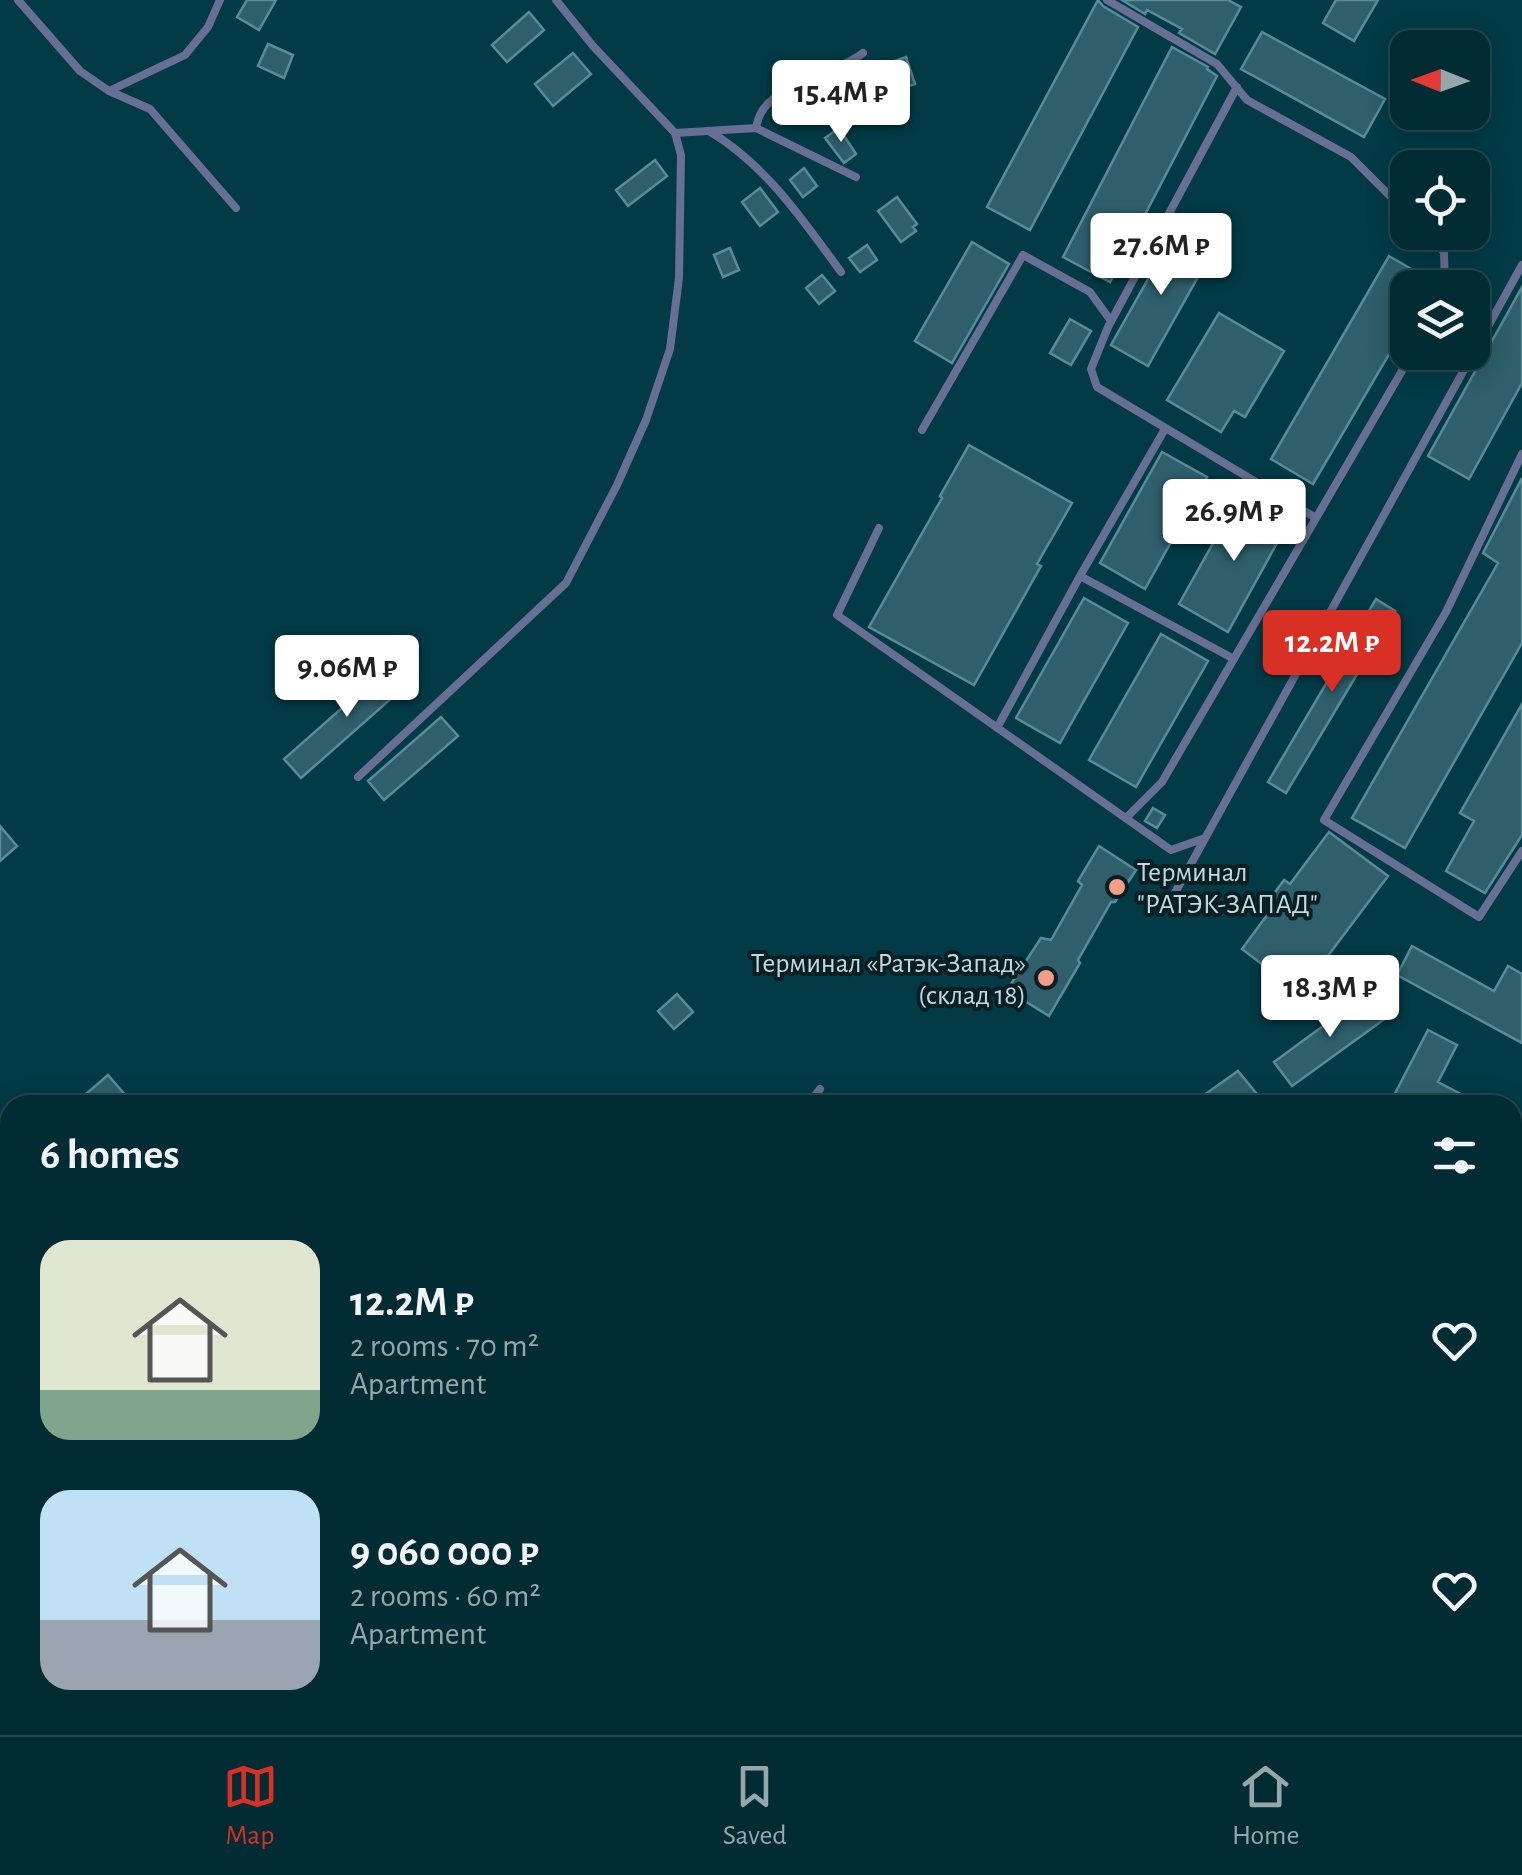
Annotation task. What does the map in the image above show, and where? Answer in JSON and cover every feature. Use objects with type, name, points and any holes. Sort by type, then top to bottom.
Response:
[{"type":"lane","points":[[18,0],[80,71],[109,91],[150,109],[236,208]]},
{"type":"lane","points":[[109,91],[185,56],[208,26],[220,0]]},
{"type":"lane","points":[[358,777],[566,582],[618,485],[670,349],[679,278],[680,155],[676,133],[592,46],[556,0]]},
{"type":"lane","points":[[1107,0],[1217,64],[1248,100],[1351,157],[1390,196]]},
{"type":"lane","points":[[756,128],[761,110],[778,94],[850,63],[863,52]]},
{"type":"lane","points":[[1237,87],[1111,321],[1091,369],[1097,387],[1316,518]]},
{"type":"lane","points":[[676,133],[756,128],[856,177]]},
{"type":"lane","points":[[709,131],[734,146],[786,198],[840,272]]},
{"type":"lane","points":[[922,430],[1023,255],[1090,292],[1111,321]]},
{"type":"lane","points":[[1171,900],[1522,266]]},
{"type":"lane","points":[[1126,818],[1162,782],[1402,370]]},
{"type":"lane","points":[[998,728],[1165,429]]},
{"type":"lane","points":[[1522,454],[1446,612],[1324,820],[1479,917],[1522,851]]},
{"type":"lane","points":[[879,528],[837,615],[1171,850],[1205,838]]},
{"type":"lane","points":[[1080,576],[1234,659]]},
{"type":"lane","points":[[816,1095],[820,1089]]},
{"type":"building","points":[[247,0],[276,0],[259,30],[237,17]]},
{"type":"building","points":[[1098,0],[1138,27],[1030,230],[987,207]]},
{"type":"building","points":[[1122,0],[1228,0],[1241,7],[1215,54],[1179,33],[1182,29]]},
{"type":"building","points":[[1336,0],[1378,0],[1354,41],[1323,23]]},
{"type":"building","points":[[529,12],[544,30],[507,62],[492,45]]},
{"type":"building","points":[[1262,32],[1385,99],[1364,137],[1241,69]]},
{"type":"building","points":[[268,44],[293,55],[284,78],[258,66]]},
{"type":"building","points":[[1172,47],[1217,76],[1110,282],[1063,257]]},
{"type":"building","points":[[573,53],[591,74],[553,106],[535,84]]},
{"type":"building","points":[[906,57],[915,84],[892,92],[883,65]]},
{"type":"building","points":[[839,128],[856,154],[844,163],[825,138]]},
{"type":"building","points":[[655,160],[667,176],[628,206],[616,190]]},
{"type":"building","points":[[804,168],[817,186],[803,197],[790,180]]},
{"type":"building","points":[[760,188],[778,212],[760,226],[742,202]]},
{"type":"building","points":[[897,197],[917,224],[913,227],[916,231],[901,242],[878,211]]},
{"type":"building","points":[[1175,231],[1212,252],[1148,366],[1111,345]]},
{"type":"building","points":[[972,242],[1009,264],[952,363],[915,341]]},
{"type":"building","points":[[867,245],[877,260],[860,272],[849,258]]},
{"type":"building","points":[[730,248],[739,270],[723,277],[714,255]]},
{"type":"building","points":[[1389,256],[1413,270],[1390,270],[1390,353],[1313,484],[1271,459]]},
{"type":"building","points":[[822,275],[835,291],[819,304],[806,288]]},
{"type":"building","points":[[1522,287],[1522,383],[1469,479],[1428,456],[1476,370],[1490,370],[1490,345]]},
{"type":"building","points":[[1219,313],[1284,351],[1245,417],[1234,411],[1221,432],[1167,400]]},
{"type":"building","points":[[1070,319],[1091,331],[1071,365],[1050,353]]},
{"type":"building","points":[[969,445],[1072,503],[974,685],[869,627]]},
{"type":"building","points":[[1162,452],[1207,477],[1145,589],[1100,563]]},
{"type":"building","points":[[1522,478],[1522,643],[1405,848],[1352,818],[1498,563],[1483,553]]},
{"type":"building","points":[[1240,495],[1288,523],[1228,632],[1179,604]]},
{"type":"building","points":[[1084,598],[1128,623],[1060,743],[1016,718]]},
{"type":"building","points":[[1376,599],[1395,611],[1286,793],[1268,782]]},
{"type":"building","points":[[1161,634],[1208,661],[1136,787],[1089,760]]},
{"type":"building","points":[[393,663],[410,682],[301,778],[284,759]]},
{"type":"building","points":[[1522,704],[1522,835],[1485,893],[1446,871],[1474,821],[1460,813]]},
{"type":"building","points":[[441,717],[458,736],[384,800],[368,781]]},
{"type":"building","points":[[1153,808],[1165,815],[1157,828],[1145,821]]},
{"type":"building","points":[[0,826],[17,846],[0,861]]},
{"type":"building","points":[[1329,832],[1388,876],[1300,993],[1242,949],[1276,903],[1270,899],[1284,880],[1290,884]]},
{"type":"building","points":[[1099,846],[1136,870],[1115,902],[1111,902],[1049,1016],[1007,990],[1041,938],[1051,940]]},
{"type":"building","points":[[1412,946],[1494,991],[1508,966],[1522,974],[1522,1043],[1397,975]]},
{"type":"building","points":[[1368,993],[1386,1018],[1292,1086],[1274,1062]]},
{"type":"building","points":[[677,994],[693,1012],[674,1029],[658,1011]]},
{"type":"building","points":[[1428,1030],[1457,1045],[1438,1082],[1463,1095],[1394,1095]]},
{"type":"building","points":[[1238,1071],[1258,1095],[1204,1095]]},
{"type":"building","points":[[108,1075],[125,1095],[85,1095]]},
{"type":"place","name":"Терминал \"РАТЭК-ЗАПАД\"","points":[[1117,887]]},
{"type":"place","name":"Терминал «Ратэк-Запад» (склад 18)","points":[[1046,978]]}]
